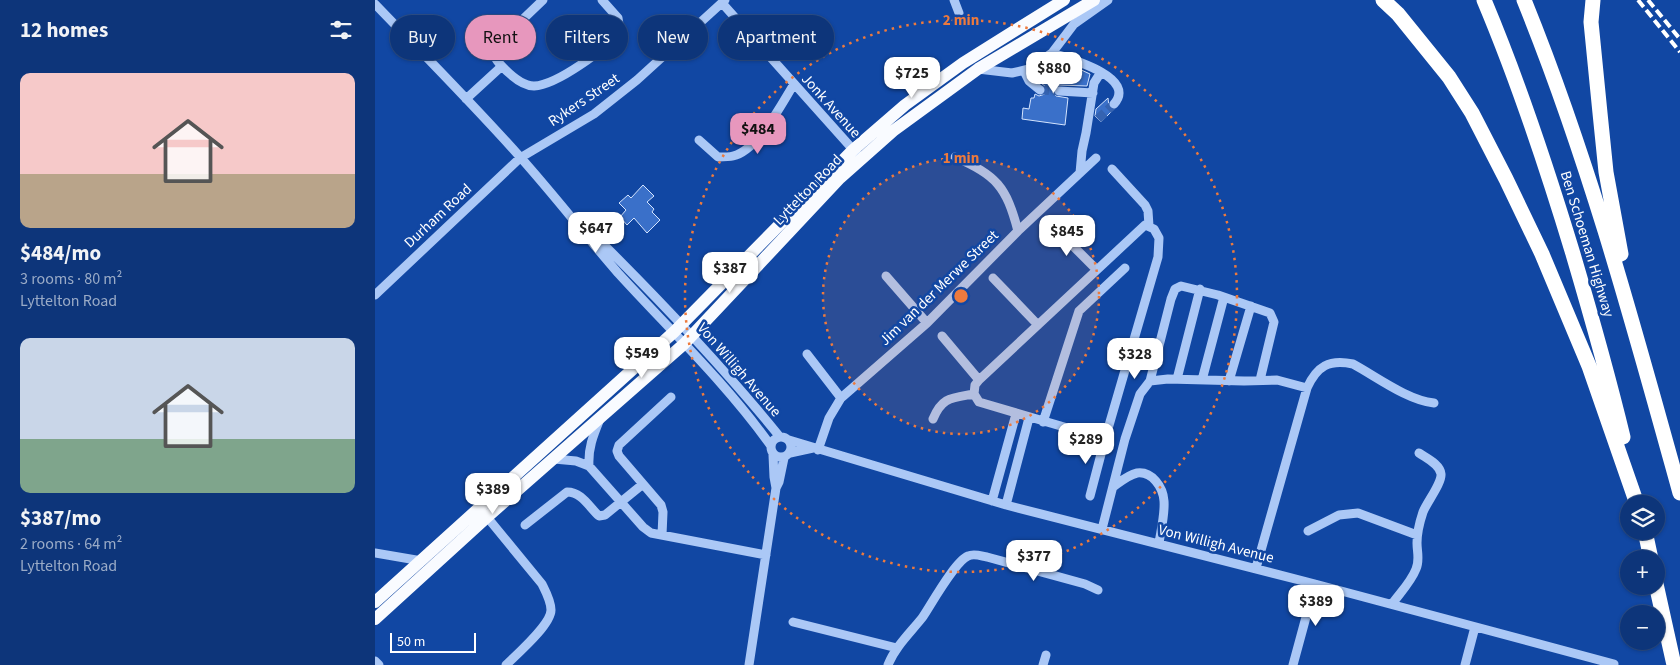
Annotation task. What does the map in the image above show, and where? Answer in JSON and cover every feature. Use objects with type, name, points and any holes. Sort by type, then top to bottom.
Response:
[{"type":"highway","points":[[1383,0],[1403,20],[1449,77],[1472,113],[1506,179],[1542,254],[1589,366],[1635,495]]},
{"type":"highway","name":"Ben Schoeman Highway","points":[[1484,0],[1505,50],[1554,191],[1605,363],[1636,495]]},
{"type":"highway","name":"Ben Schoeman Highway","points":[[1524,0],[1543,47],[1592,187],[1680,493]]},
{"type":"highway","points":[[1593,0],[1591,22],[1606,172],[1619,250],[1649,359],[1680,489]]},
{"type":"highway","points":[[1658,595],[1673,665]]},
{"type":"main road","name":"Lyttelton Road","points":[[375,602],[677,328],[905,105],[963,62],[1064,0]]},
{"type":"main road","name":"Lyttelton Road","points":[[375,619],[688,340],[840,178],[857,154],[978,69],[1094,0]]},
{"type":"street","points":[[543,0],[495,48],[494,58],[502,66],[520,82],[534,86],[547,84],[564,75],[613,40],[620,31],[618,18],[602,0]]},
{"type":"street","points":[[954,0],[959,13]]},
{"type":"street","points":[[978,69],[1012,73],[1024,71],[1052,53],[1074,24],[1108,0]]},
{"type":"street","name":"Jonk Avenue","points":[[723,2],[857,154]]},
{"type":"street","name":"Rykers Street","points":[[520,158],[594,114],[637,80],[723,2]]},
{"type":"street","name":"Von Willigh Avenue","points":[[375,4],[520,158],[571,215],[583,233],[616,270],[677,328],[756,408],[779,437]]},
{"type":"street","points":[[1052,53],[1091,66],[1101,72],[1118,89],[1118,97],[1113,104]]},
{"type":"street","points":[[466,99],[502,66]]},
{"type":"street","points":[[1024,71],[1029,81],[1040,90]]},
{"type":"street","points":[[1080,173],[1081,151],[1093,93],[1096,79],[1101,72]]},
{"type":"street","points":[[699,140],[717,157],[734,156],[750,146],[769,125],[794,84]]},
{"type":"street","points":[[1059,91],[1093,93]]},
{"type":"street","points":[[1087,127],[1098,119]]},
{"type":"street","points":[[955,157],[980,168],[996,180],[1010,202],[1019,231]]},
{"type":"street","name":"Durham Road","points":[[375,295],[520,158]]},
{"type":"street","name":"Jim van der Merwe Street","points":[[816,449],[829,418],[841,398],[927,323],[1019,231],[1096,158]]},
{"type":"street","points":[[1112,169],[1145,205],[1148,211],[1149,226]]},
{"type":"street","points":[[1090,496],[1158,256],[1159,238],[1154,229],[1145,225],[975,385],[974,394],[979,402],[1105,440]]},
{"type":"street","points":[[1054,227],[1097,269]]},
{"type":"street","points":[[1043,422],[1079,311],[1125,268]]},
{"type":"street","points":[[886,276],[927,323]]},
{"type":"street","points":[[993,278],[1038,325]]},
{"type":"street","points":[[1102,529],[1125,439],[1140,394],[1150,381],[1175,289],[1181,286],[1200,289],[1271,313],[1275,322],[1260,380]]},
{"type":"street","points":[[1177,379],[1200,289]]},
{"type":"street","points":[[1201,380],[1224,297]]},
{"type":"street","points":[[1229,381],[1251,306]]},
{"type":"street","points":[[942,336],[979,380]]},
{"type":"street","name":"Von Willigh Avenue","points":[[688,340],[749,415],[772,450]]},
{"type":"street","points":[[807,354],[841,398]]},
{"type":"street","points":[[1256,568],[1307,388],[1314,373],[1333,362],[1353,364],[1422,402],[1434,403]]},
{"type":"street","points":[[1150,381],[1177,379],[1277,380],[1307,388]]},
{"type":"street","points":[[933,419],[938,408],[949,398],[974,394]]},
{"type":"street","points":[[662,535],[663,512],[661,505],[619,456],[617,451],[619,445],[671,397]]},
{"type":"street","points":[[992,501],[1016,414]]},
{"type":"street","points":[[589,466],[588,453],[590,443],[601,418]]},
{"type":"street","points":[[1007,505],[1029,418]]},
{"type":"street","points":[[749,665],[776,488],[787,455],[792,447],[789,440],[779,437],[774,440],[772,450],[776,488]]},
{"type":"street","name":"Von Willigh Avenue","points":[[789,440],[992,501],[1392,604],[1587,661],[1614,664]]},
{"type":"street","name":"Von Willigh Avenue","points":[[787,455],[816,449]]},
{"type":"street","points":[[772,450],[776,457],[787,455]]},
{"type":"street","points":[[1392,604],[1417,568],[1419,560],[1417,535],[1423,513],[1439,482],[1441,474],[1438,466],[1419,453]]},
{"type":"street","points":[[554,459],[576,461],[589,466],[643,527],[651,533],[766,555]]},
{"type":"street","points":[[1113,487],[1129,476],[1138,473],[1153,478],[1158,484],[1164,499],[1159,543]]},
{"type":"street","points":[[525,525],[567,492],[579,494],[599,516],[605,515],[643,484]]},
{"type":"street","points":[[1308,531],[1339,515],[1358,513],[1417,535]]},
{"type":"street","points":[[487,518],[542,584],[548,597],[551,612],[546,624],[506,665]]},
{"type":"street","points":[[375,553],[422,560]]},
{"type":"street","points":[[888,665],[897,648],[921,618],[961,560],[968,556],[987,557],[1085,584],[1098,590]]},
{"type":"street","points":[[1293,665],[1315,584]]},
{"type":"street","points":[[793,622],[897,648]]},
{"type":"street","points":[[1465,665],[1475,627]]},
{"type":"street","points":[[1043,665],[1045,655]]},
{"type":"street","points":[[375,661],[379,665]]},
{"type":"building","points":[[1047,64],[1077,68],[1090,74],[1087,86],[1059,85],[1054,88],[1053,93],[1056,96],[1068,98],[1065,125],[1022,119],[1023,108],[1029,109],[1031,98],[1034,98],[1035,94],[1039,96],[1045,94],[1046,87],[1036,79],[1038,71]]},
{"type":"building","points":[[1108,98],[1109,107],[1113,110],[1101,122],[1095,116],[1096,109]]},
{"type":"building","points":[[643,185],[654,196],[647,202],[654,209],[652,212],[660,220],[647,233],[634,218],[627,225],[620,217],[626,210],[619,203],[628,195],[631,198]]},
{"type":"tunnel","points":[[1040,90],[1059,91]]},
{"type":"tunnel","points":[[1098,119],[1114,104]]},
{"type":"railway","points":[[1638,0],[1680,52]]},
{"type":"railway","points":[[1648,0],[1680,39]]}]
